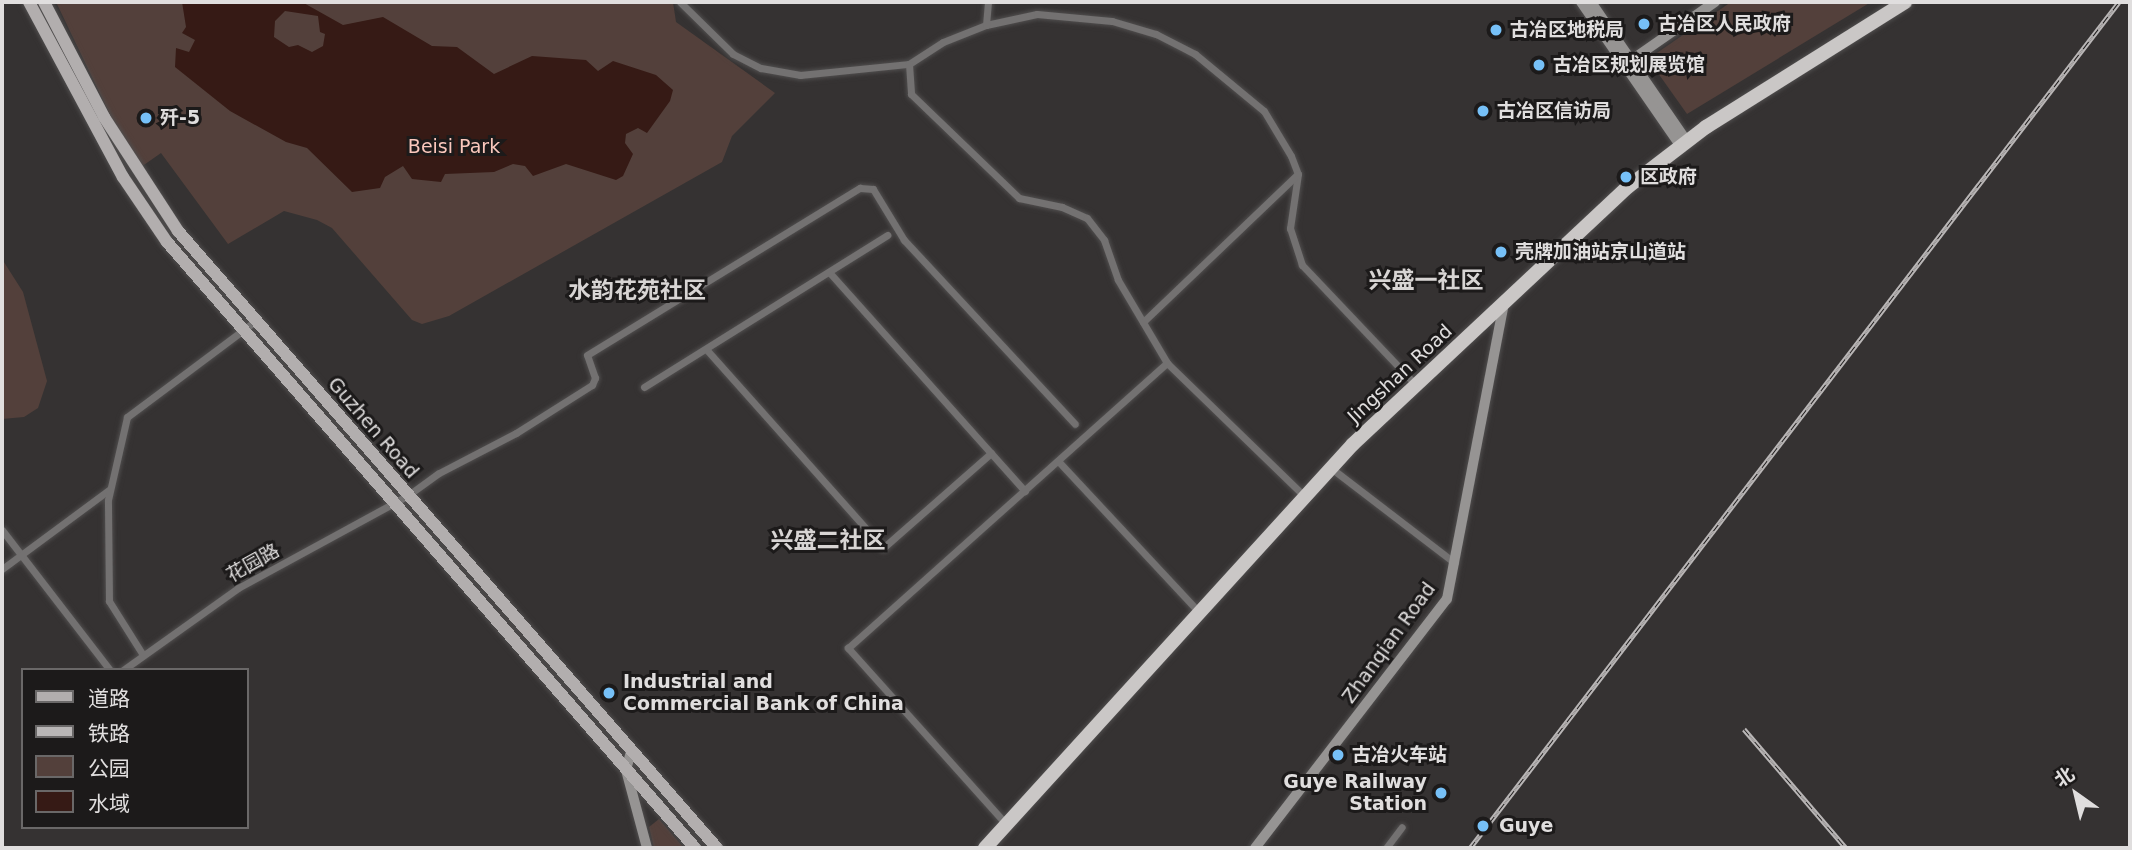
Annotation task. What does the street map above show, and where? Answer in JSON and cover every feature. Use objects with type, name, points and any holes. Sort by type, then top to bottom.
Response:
[{"type":"highway","name":"Jingshan Road","points":[[985,848],[1303,495],[1629,186],[1683,143],[1905,2]]},
{"type":"main road","name":"Guzhen Road","points":[[29,2],[123,177],[167,242],[695,848]]},
{"type":"main road","name":"Guzhen Road","points":[[44,2],[104,117],[178,231],[254,322],[717,848]]},
{"type":"street","points":[[680,2],[733,54],[761,68],[800,75],[909,64],[943,42],[986,25],[1037,14],[1081,15],[1156,34],[1211,64],[1264,111],[1298,174],[1290,228],[1302,265],[1416,385]]},
{"type":"street","points":[[986,25],[988,2]]},
{"type":"street","points":[[1581,2],[1683,143]]},
{"type":"street","points":[[1591,2],[1633,60],[1683,143]]},
{"type":"street","points":[[1633,60],[1715,2]]},
{"type":"street","points":[[909,64],[912,94],[1019,198],[1062,207],[1087,218],[1104,240],[1118,279],[1167,362],[1303,495]]},
{"type":"street","points":[[1143,322],[1298,174]]},
{"type":"street","name":"花园路","points":[[126,668],[237,588],[407,496],[439,473],[516,433],[592,385],[595,378],[587,355],[860,188],[873,189],[904,240],[1075,424]]},
{"type":"street","points":[[643,387],[887,235]]},
{"type":"street","points":[[829,272],[1025,491]]},
{"type":"street","name":"Zhanqian Road","points":[[1255,848],[1447,599],[1504,303]]},
{"type":"street","points":[[143,655],[109,601],[110,489],[129,411],[254,322]]},
{"type":"street","points":[[706,349],[883,548],[991,453]]},
{"type":"street","points":[[1007,824],[848,648],[1167,362]]},
{"type":"street","points":[[1058,461],[1199,612]]},
{"type":"street","points":[[1331,467],[1455,563]]},
{"type":"street","points":[[2,569],[110,489]]},
{"type":"street","points":[[2,530],[108,668]]},
{"type":"street","points":[[631,752],[626,771],[646,848]]},
{"type":"street","points":[[1386,848],[1402,827]]},
{"type":"green space","name":"Beisi Park","points":[[56,2],[673,2],[676,22],[775,93],[732,136],[722,162],[449,316],[422,324],[412,320],[332,228],[317,220],[284,211],[228,244],[161,153],[141,167],[114,123]]},
{"type":"green space","points":[[1731,2],[1871,2],[1687,114],[1648,59]]},
{"type":"green space","points":[[2,259],[23,292],[47,381],[38,408],[24,417],[2,419]]},
{"type":"green space","points":[[659,819],[684,848],[654,848],[649,827]]},
{"type":"water","points":[[182,2],[302,2],[343,25],[383,17],[432,46],[457,47],[494,74],[532,56],[586,60],[598,71],[613,61],[656,75],[673,90],[670,101],[647,133],[638,128],[626,134],[625,143],[633,154],[623,176],[616,180],[566,164],[533,176],[525,166],[513,164],[494,172],[445,174],[441,182],[412,179],[403,166],[385,177],[380,188],[352,192],[307,148],[286,142],[230,111],[175,67],[176,48],[189,52],[195,40],[182,33],[186,27]],"holes":[[[285,11],[318,16],[320,32],[325,34],[323,46],[312,52],[298,45],[289,47],[274,37],[275,21]]]},
{"type":"railway","points":[[1470,848],[2119,2]]},
{"type":"railway","points":[[1744,729],[1846,848]]},
{"type":"place","name":"古冶区人民政府","points":[[1644,24]]},
{"type":"place","name":"古冶区地税局","points":[[1496,30]]},
{"type":"place","name":"古冶区规划展览馆","points":[[1539,65]]},
{"type":"place","name":"古冶区信访局","points":[[1483,111]]},
{"type":"place","name":"歼-5","points":[[146,118]]},
{"type":"place","name":"区政府","points":[[1626,177]]},
{"type":"place","name":"壳牌加油站京山道站","points":[[1501,252]]},
{"type":"place","name":"Industrial and Commercial Bank of China","points":[[609,693]]},
{"type":"place","name":"古冶火车站","points":[[1338,755]]},
{"type":"place","name":"Guye Railway Station","points":[[1441,793]]},
{"type":"place","name":"Guye","points":[[1483,826]]},
{"type":"district","name":"兴盛一社区","points":[[1426,280]]},
{"type":"district","name":"水韵花苑社区","points":[[637,290]]},
{"type":"district","name":"兴盛二社区","points":[[828,540]]}]
